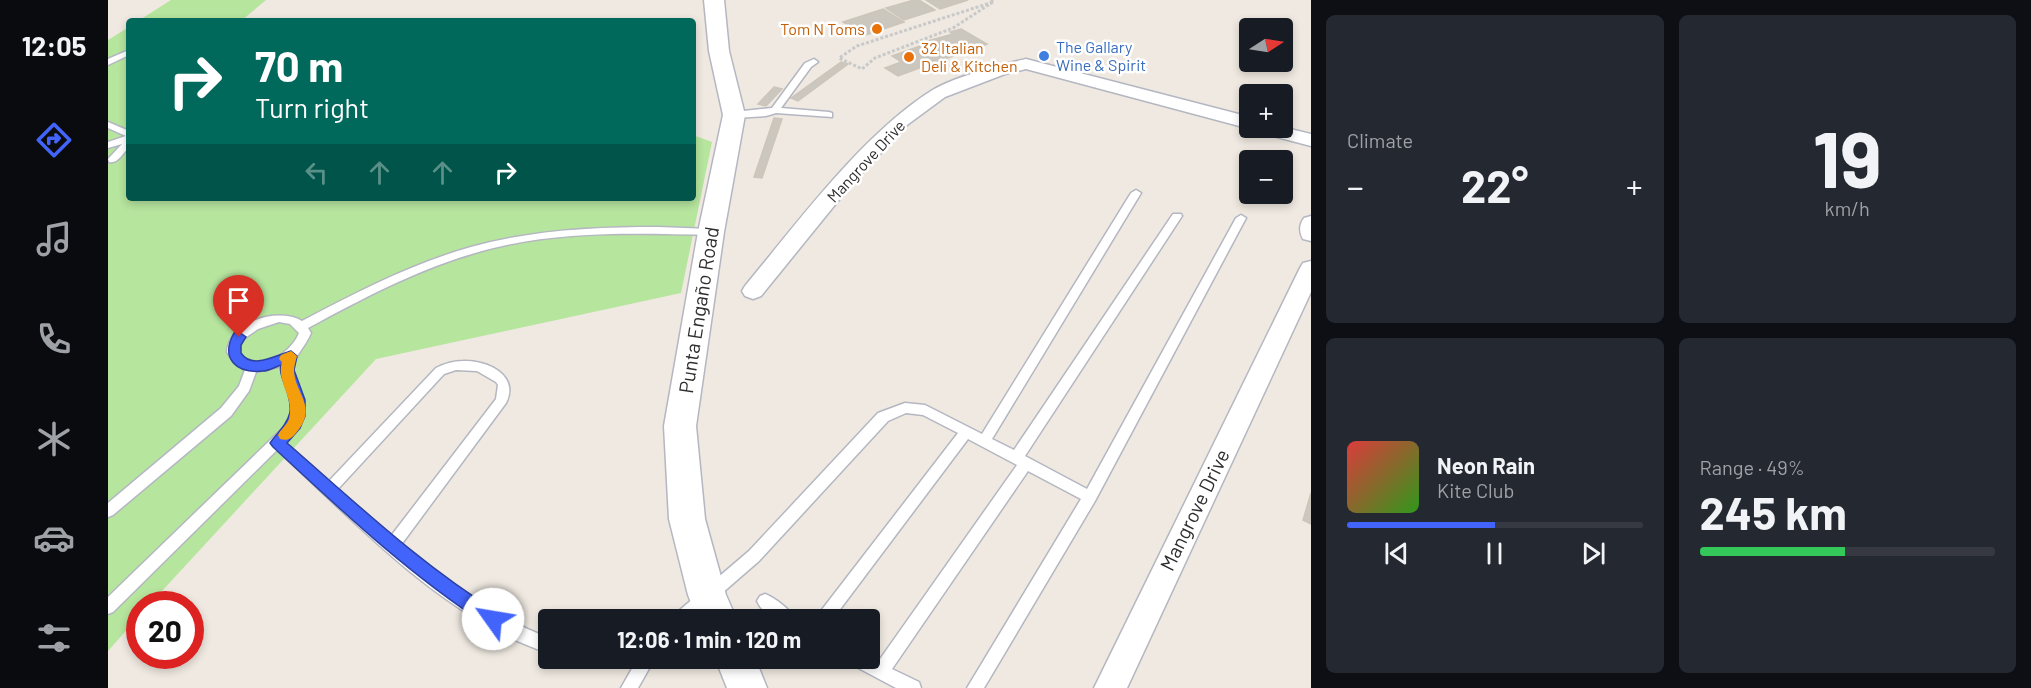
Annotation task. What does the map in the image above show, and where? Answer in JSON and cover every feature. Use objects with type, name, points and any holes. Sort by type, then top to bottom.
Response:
[{"type":"street","name":"Punta Engaño Road","points":[[713,607],[687,519],[681,426],[711,232],[734,114],[719,51],[714,0]]},
{"type":"street","name":"Mangrove Drive","points":[[753,291],[844,181],[901,121],[939,93],[1000,70],[1026,64],[1239,120]]},
{"type":"street","points":[[1293,135],[1311,140]]},
{"type":"street","points":[[1311,223],[1311,234]]},
{"type":"street","name":"Mangrove Drive","points":[[1110,688],[1311,268]]},
{"type":"street","points":[[739,669],[747,688]]},
{"type":"lane","points":[[108,62],[126,53]]},
{"type":"lane","points":[[775,110],[808,65],[814,62]]},
{"type":"lane","points":[[734,114],[775,110],[829,115]]},
{"type":"lane","points":[[108,125],[126,136]]},
{"type":"lane","points":[[108,145],[126,139]]},
{"type":"lane","points":[[112,160],[126,142]]},
{"type":"lane","points":[[984,442],[1136,193]]},
{"type":"lane","points":[[881,671],[1021,460],[1177,216]]},
{"type":"lane","points":[[975,688],[1090,497],[1241,218]]},
{"type":"lane","points":[[302,326],[355,297],[419,267],[500,243],[595,231],[711,232]]},
{"type":"lane","points":[[108,607],[295,424],[298,416],[298,400],[287,370],[291,356],[303,341],[305,333],[302,326],[297,321],[279,318],[257,323],[247,329],[235,345],[234,353],[238,360],[252,366],[272,364],[291,356]]},
{"type":"lane","points":[[330,489],[440,371],[456,364],[470,364],[501,379],[504,385],[502,400],[392,546]]},
{"type":"lane","points":[[108,511],[226,412],[245,388],[252,366]]},
{"type":"lane","points":[[713,607],[754,556],[883,417],[905,408],[925,410],[1090,497]]},
{"type":"lane","points":[[830,609],[966,432]]},
{"type":"lane","points":[[278,443],[392,546],[453,594],[507,628],[538,641]]},
{"type":"lane","points":[[765,601],[775,609]]},
{"type":"lane","points":[[629,688],[640,669]]},
{"type":"lane","points":[[877,669],[913,688]]},
{"type":"path","points":[[992,1],[952,28],[875,58],[862,69],[839,58],[848,50],[992,1]]},
{"type":"green space","points":[[171,0],[266,0],[245,18],[143,18]]},
{"type":"green space","points":[[126,29],[126,201],[696,201],[696,136],[712,142],[681,293],[376,359],[162,591],[126,591],[126,631],[108,651],[108,40]]},
{"type":"building","points":[[919,0],[935,10],[904,20],[886,8]]},
{"type":"building","points":[[926,0],[968,0],[940,9]]},
{"type":"building","points":[[883,9],[904,22],[863,36],[843,22]]},
{"type":"building","points":[[961,29],[987,44],[914,70],[892,56],[923,45],[920,43],[953,34],[950,32]]},
{"type":"building","points":[[841,62],[848,64],[798,101],[791,98]]},
{"type":"building","points":[[901,62],[914,70],[898,76],[885,68]]},
{"type":"building","points":[[774,87],[782,89],[766,106],[758,104]]},
{"type":"building","points":[[774,118],[782,119],[762,178],[754,177]]},
{"type":"building","points":[[1311,493],[1311,524],[1303,520]]},
{"type":"slow traffic","points":[[286,359],[291,356],[287,370],[299,406],[295,424],[286,435]]},
{"type":"place","name":"Tom N Toms","points":[[877,29]]},
{"type":"place","name":"The Gallary Wine & Spirit","points":[[1044,56]]},
{"type":"place","name":"32 Italian Deli & Kitchen","points":[[909,57]]},
{"type":"route","points":[[239,337],[234,353],[244,364],[262,366],[291,356],[287,370],[298,400],[298,416],[295,424],[278,443],[392,546],[453,594],[493,619]]}]
